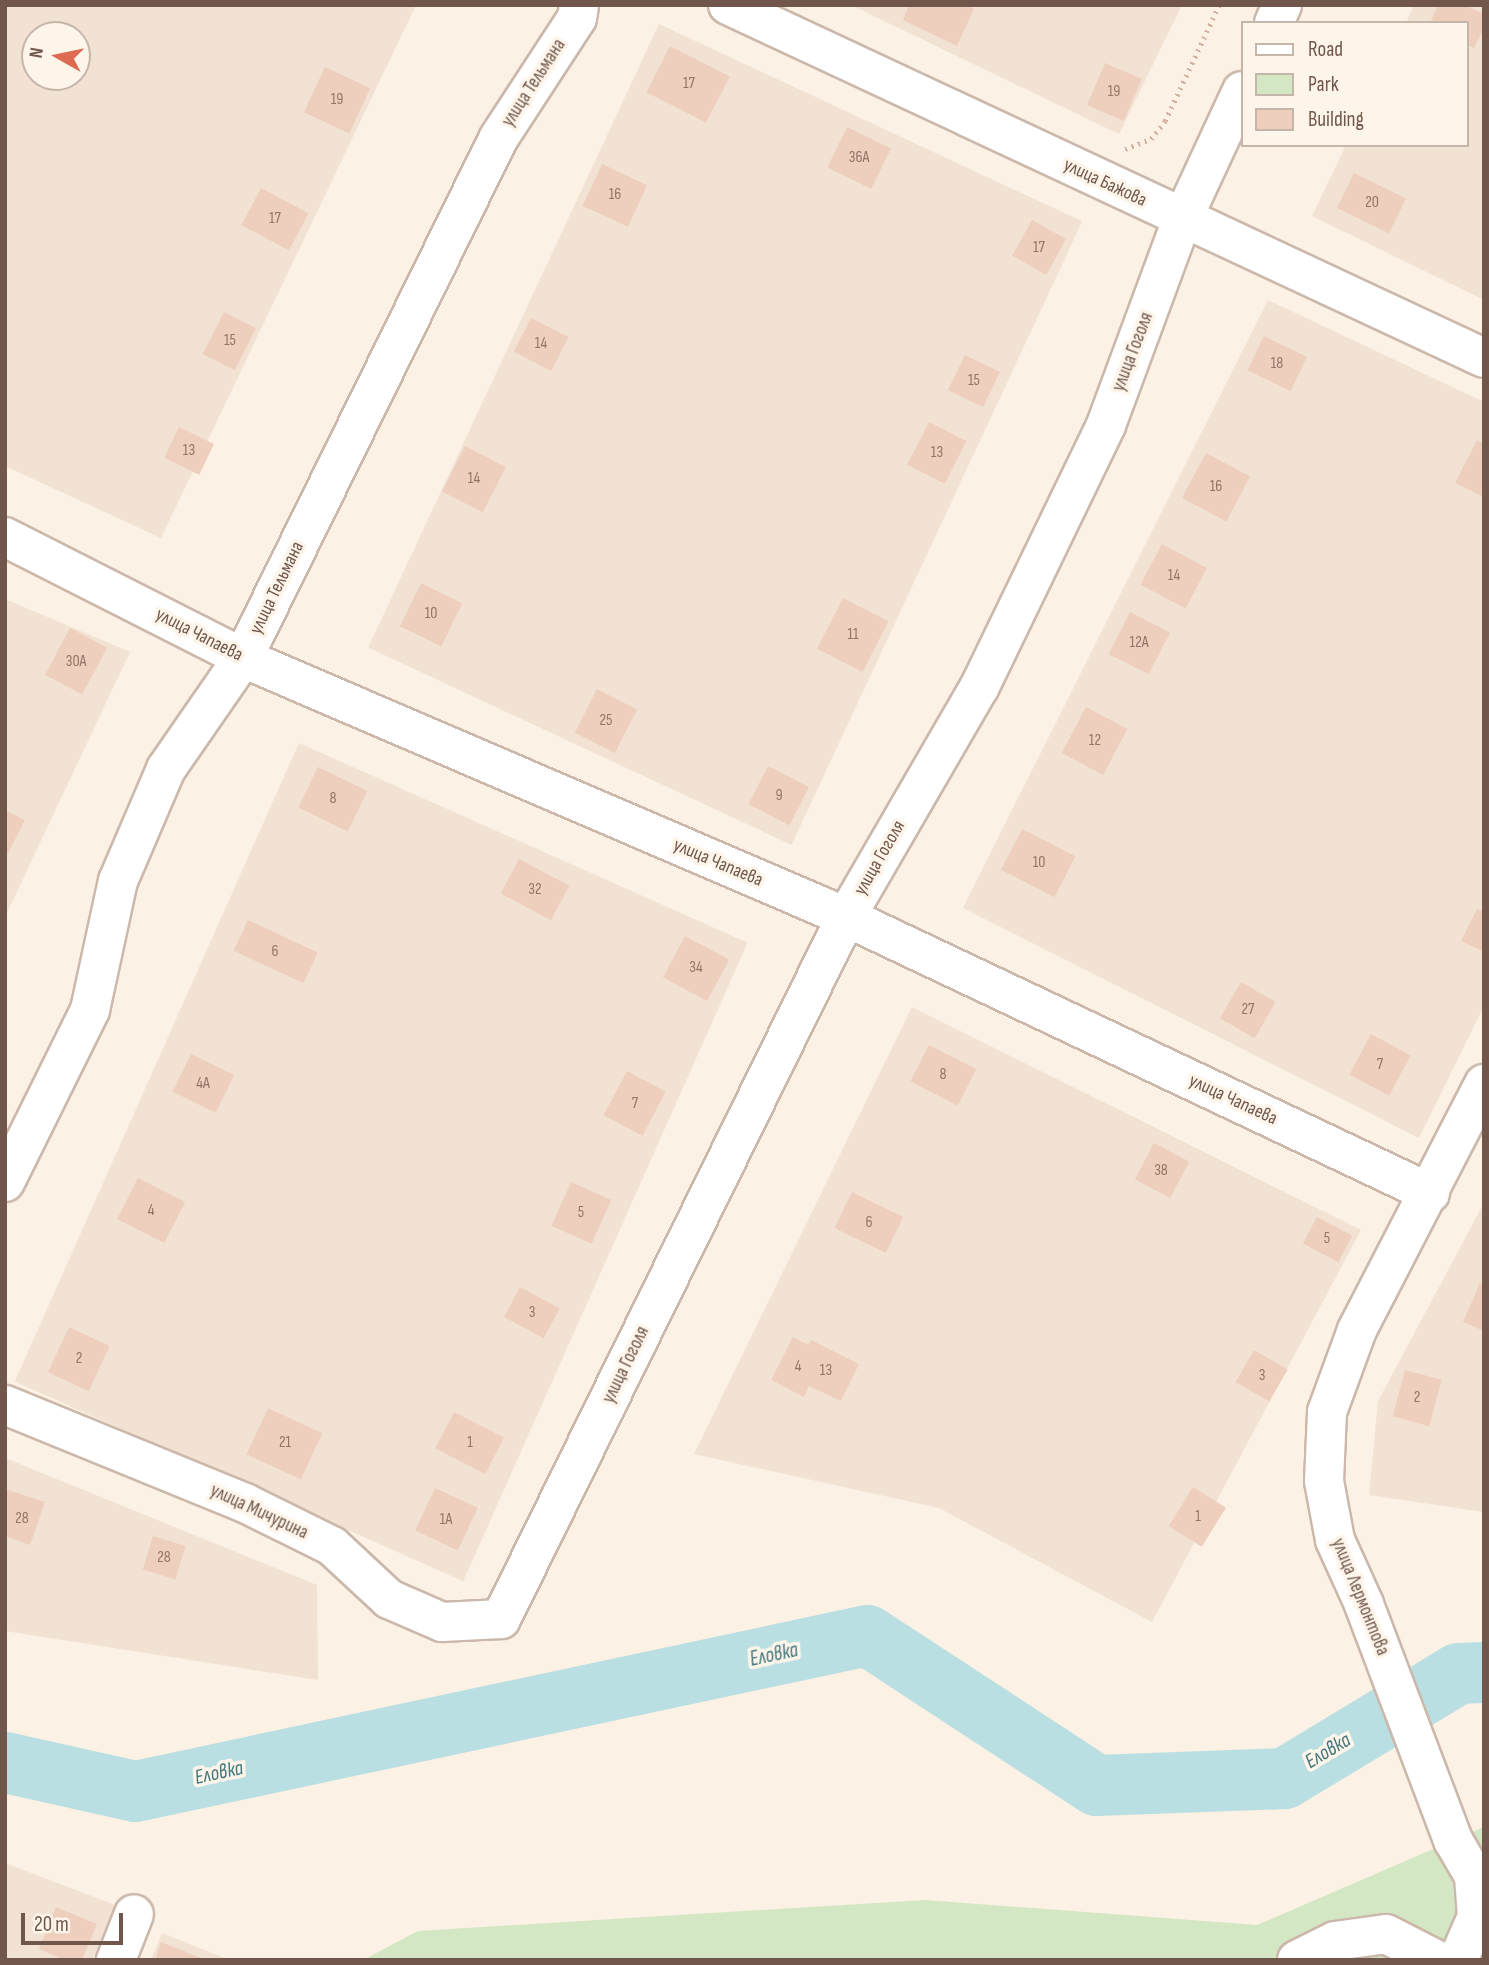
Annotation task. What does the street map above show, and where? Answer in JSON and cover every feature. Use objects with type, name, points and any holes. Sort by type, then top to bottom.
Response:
[{"type":"street","name":"улица Тельмана","points":[[5,1182],[90,1010],[118,881],[166,769],[243,658],[498,139],[577,18],[579,5]]},
{"type":"street","name":"улица Бажова","points":[[728,5],[1182,220],[1484,358]]},
{"type":"street","points":[[1275,21],[1282,5]]},
{"type":"street","name":"улица Гоголя","points":[[501,1619],[846,918],[979,688],[1106,425],[1182,220],[1240,95]]},
{"type":"street","name":"улица Чапаева","points":[[5,537],[243,658],[846,918],[1430,1193]]},
{"type":"street","name":"улица Лермонтова","points":[[1458,1960],[1477,1917],[1474,1876],[1453,1840],[1364,1605],[1335,1540],[1324,1481],[1327,1412],[1353,1342],[1484,1084]]},
{"type":"street","name":"улица Мичурина","points":[[5,1405],[245,1503],[332,1546],[389,1599],[442,1622],[501,1619]]},
{"type":"street","points":[[116,1960],[134,1914]]},
{"type":"street","points":[[1297,1960],[1335,1941],[1386,1934],[1437,1960]]},
{"type":"path","points":[[1165,121],[1219,5]]},
{"type":"shaded area","points":[[5,5],[416,5],[161,538],[5,466]]},
{"type":"shaded area","points":[[851,5],[1182,5],[1119,134]]},
{"type":"shaded area","points":[[1414,5],[1484,5],[1484,300],[1312,216],[1345,147],[1468,147],[1468,21],[1407,21]]},
{"type":"shaded area","points":[[659,24],[1082,221],[791,845],[368,648]]},
{"type":"shaded area","points":[[1268,300],[1484,402],[1484,1006],[1419,1138],[963,908]]},
{"type":"shaded area","points":[[5,599],[130,652],[5,917]]},
{"type":"shaded area","points":[[299,743],[748,943],[463,1581],[15,1382]]},
{"type":"shaded area","points":[[912,1007],[1361,1230],[1152,1622],[939,1508],[694,1454]]},
{"type":"shaded area","points":[[1484,1203],[1484,1512],[1369,1495],[1378,1401]]},
{"type":"shaded area","points":[[5,1458],[317,1585],[318,1680],[5,1631]]},
{"type":"shaded area","points":[[5,1863],[115,1905],[92,1960],[5,1960]]},
{"type":"shaded area","points":[[162,1933],[230,1960],[151,1960]]},
{"type":"green space","points":[[1484,1827],[1484,1960],[363,1960],[418,1931],[925,1900],[1257,1925]]},
{"type":"building","points":[[909,5],[966,5],[974,9],[957,46],[903,20]]},
{"type":"building","points":[[1438,5],[1465,5],[1484,14],[1484,28],[1474,48],[1468,45],[1468,21],[1431,21]]},
{"type":"building","points":[[670,46],[730,76],[706,123],[646,92]]},
{"type":"building","points":[[1105,63],[1142,79],[1124,121],[1087,105]]},
{"type":"building","points":[[325,67],[370,88],[349,133],[304,112]]},
{"type":"building","points":[[847,127],[891,148],[871,189],[827,167]]},
{"type":"building","points":[[602,164],[647,185],[628,227],[583,206]]},
{"type":"building","points":[[1354,173],[1406,198],[1389,233],[1337,208]]},
{"type":"building","points":[[261,188],[309,213],[289,250],[241,225]]},
{"type":"building","points":[[1032,220],[1066,239],[1046,275],[1012,256]]},
{"type":"building","points":[[224,312],[256,328],[235,370],[203,354]]},
{"type":"building","points":[[531,318],[568,337],[551,371],[514,352]]},
{"type":"building","points":[[1264,336],[1307,357],[1290,391],[1247,370]]},
{"type":"building","points":[[965,355],[1000,372],[983,407],[948,390]]},
{"type":"building","points":[[929,422],[966,441],[945,484],[907,465]]},
{"type":"building","points":[[179,427],[214,444],[199,475],[164,458]]},
{"type":"building","points":[[1477,440],[1484,444],[1484,497],[1455,483]]},
{"type":"building","points":[[465,446],[506,467],[483,512],[442,491]]},
{"type":"building","points":[[1206,453],[1250,476],[1226,522],[1182,498]]},
{"type":"building","points":[[1162,544],[1207,568],[1185,609],[1140,585]]},
{"type":"building","points":[[421,583],[462,603],[441,646],[400,626]]},
{"type":"building","points":[[843,598],[888,621],[863,672],[817,649]]},
{"type":"building","points":[[1130,612],[1170,632],[1149,674],[1109,654]]},
{"type":"building","points":[[70,628],[107,648],[82,695],[45,675]]},
{"type":"building","points":[[597,689],[637,709],[615,753],[575,733]]},
{"type":"building","points":[[1086,707],[1127,729],[1103,775],[1062,753]]},
{"type":"building","points":[[768,766],[809,787],[789,825],[748,804]]},
{"type":"building","points":[[318,767],[367,791],[348,832],[298,807]]},
{"type":"building","points":[[5,810],[25,820],[5,859]]},
{"type":"building","points":[[1022,829],[1075,856],[1055,897],[1001,870]]},
{"type":"building","points":[[519,859],[569,886],[551,920],[501,893]]},
{"type":"building","points":[[1477,909],[1484,912],[1484,952],[1461,941]]},
{"type":"building","points":[[248,920],[318,953],[303,983],[234,951]]},
{"type":"building","points":[[685,936],[729,959],[707,1001],[663,977]]},
{"type":"building","points":[[1241,982],[1276,1002],[1255,1038],[1220,1018]]},
{"type":"building","points":[[1371,1034],[1411,1055],[1389,1096],[1349,1075]]},
{"type":"building","points":[[929,1045],[976,1069],[958,1106],[910,1082]]},
{"type":"building","points":[[191,1054],[234,1075],[216,1113],[173,1092]]},
{"type":"building","points":[[627,1071],[666,1092],[642,1136],[604,1115]]},
{"type":"building","points":[[1154,1143],[1189,1162],[1170,1198],[1135,1179]]},
{"type":"building","points":[[138,1178],[185,1202],[164,1243],[117,1219]]},
{"type":"building","points":[[571,1182],[611,1200],[592,1244],[551,1226]]},
{"type":"building","points":[[852,1192],[903,1217],[886,1253],[834,1228]]},
{"type":"building","points":[[1317,1217],[1352,1236],[1338,1262],[1303,1243]]},
{"type":"building","points":[[1480,1283],[1484,1285],[1484,1331],[1463,1322]]},
{"type":"building","points":[[520,1287],[560,1308],[544,1338],[504,1317]]},
{"type":"building","points":[[69,1327],[110,1346],[89,1391],[48,1372]]},
{"type":"building","points":[[793,1337],[808,1345],[811,1340],[859,1364],[841,1401],[809,1386],[804,1397],[771,1380]]},
{"type":"building","points":[[1254,1350],[1288,1370],[1269,1402],[1236,1382]]},
{"type":"building","points":[[1405,1370],[1442,1380],[1429,1426],[1393,1416]]},
{"type":"building","points":[[268,1408],[322,1433],[301,1480],[246,1454]]},
{"type":"building","points":[[454,1412],[504,1437],[485,1474],[435,1449]]},
{"type":"building","points":[[1193,1487],[1226,1508],[1202,1547],[1169,1526]]},
{"type":"building","points":[[435,1488],[478,1508],[458,1550],[415,1531]]},
{"type":"building","points":[[5,1489],[45,1502],[30,1545],[5,1536]]},
{"type":"building","points":[[153,1536],[186,1546],[175,1579],[143,1569]]},
{"type":"building","points":[[56,1907],[97,1924],[82,1960],[65,1960],[39,1949]]},
{"type":"building","points":[[161,1942],[206,1960],[155,1960]]},
{"type":"waterway","name":"Еловка","points":[[5,1762],[135,1791],[867,1635],[1096,1785],[1284,1778],[1458,1673],[1484,1672]]}]
